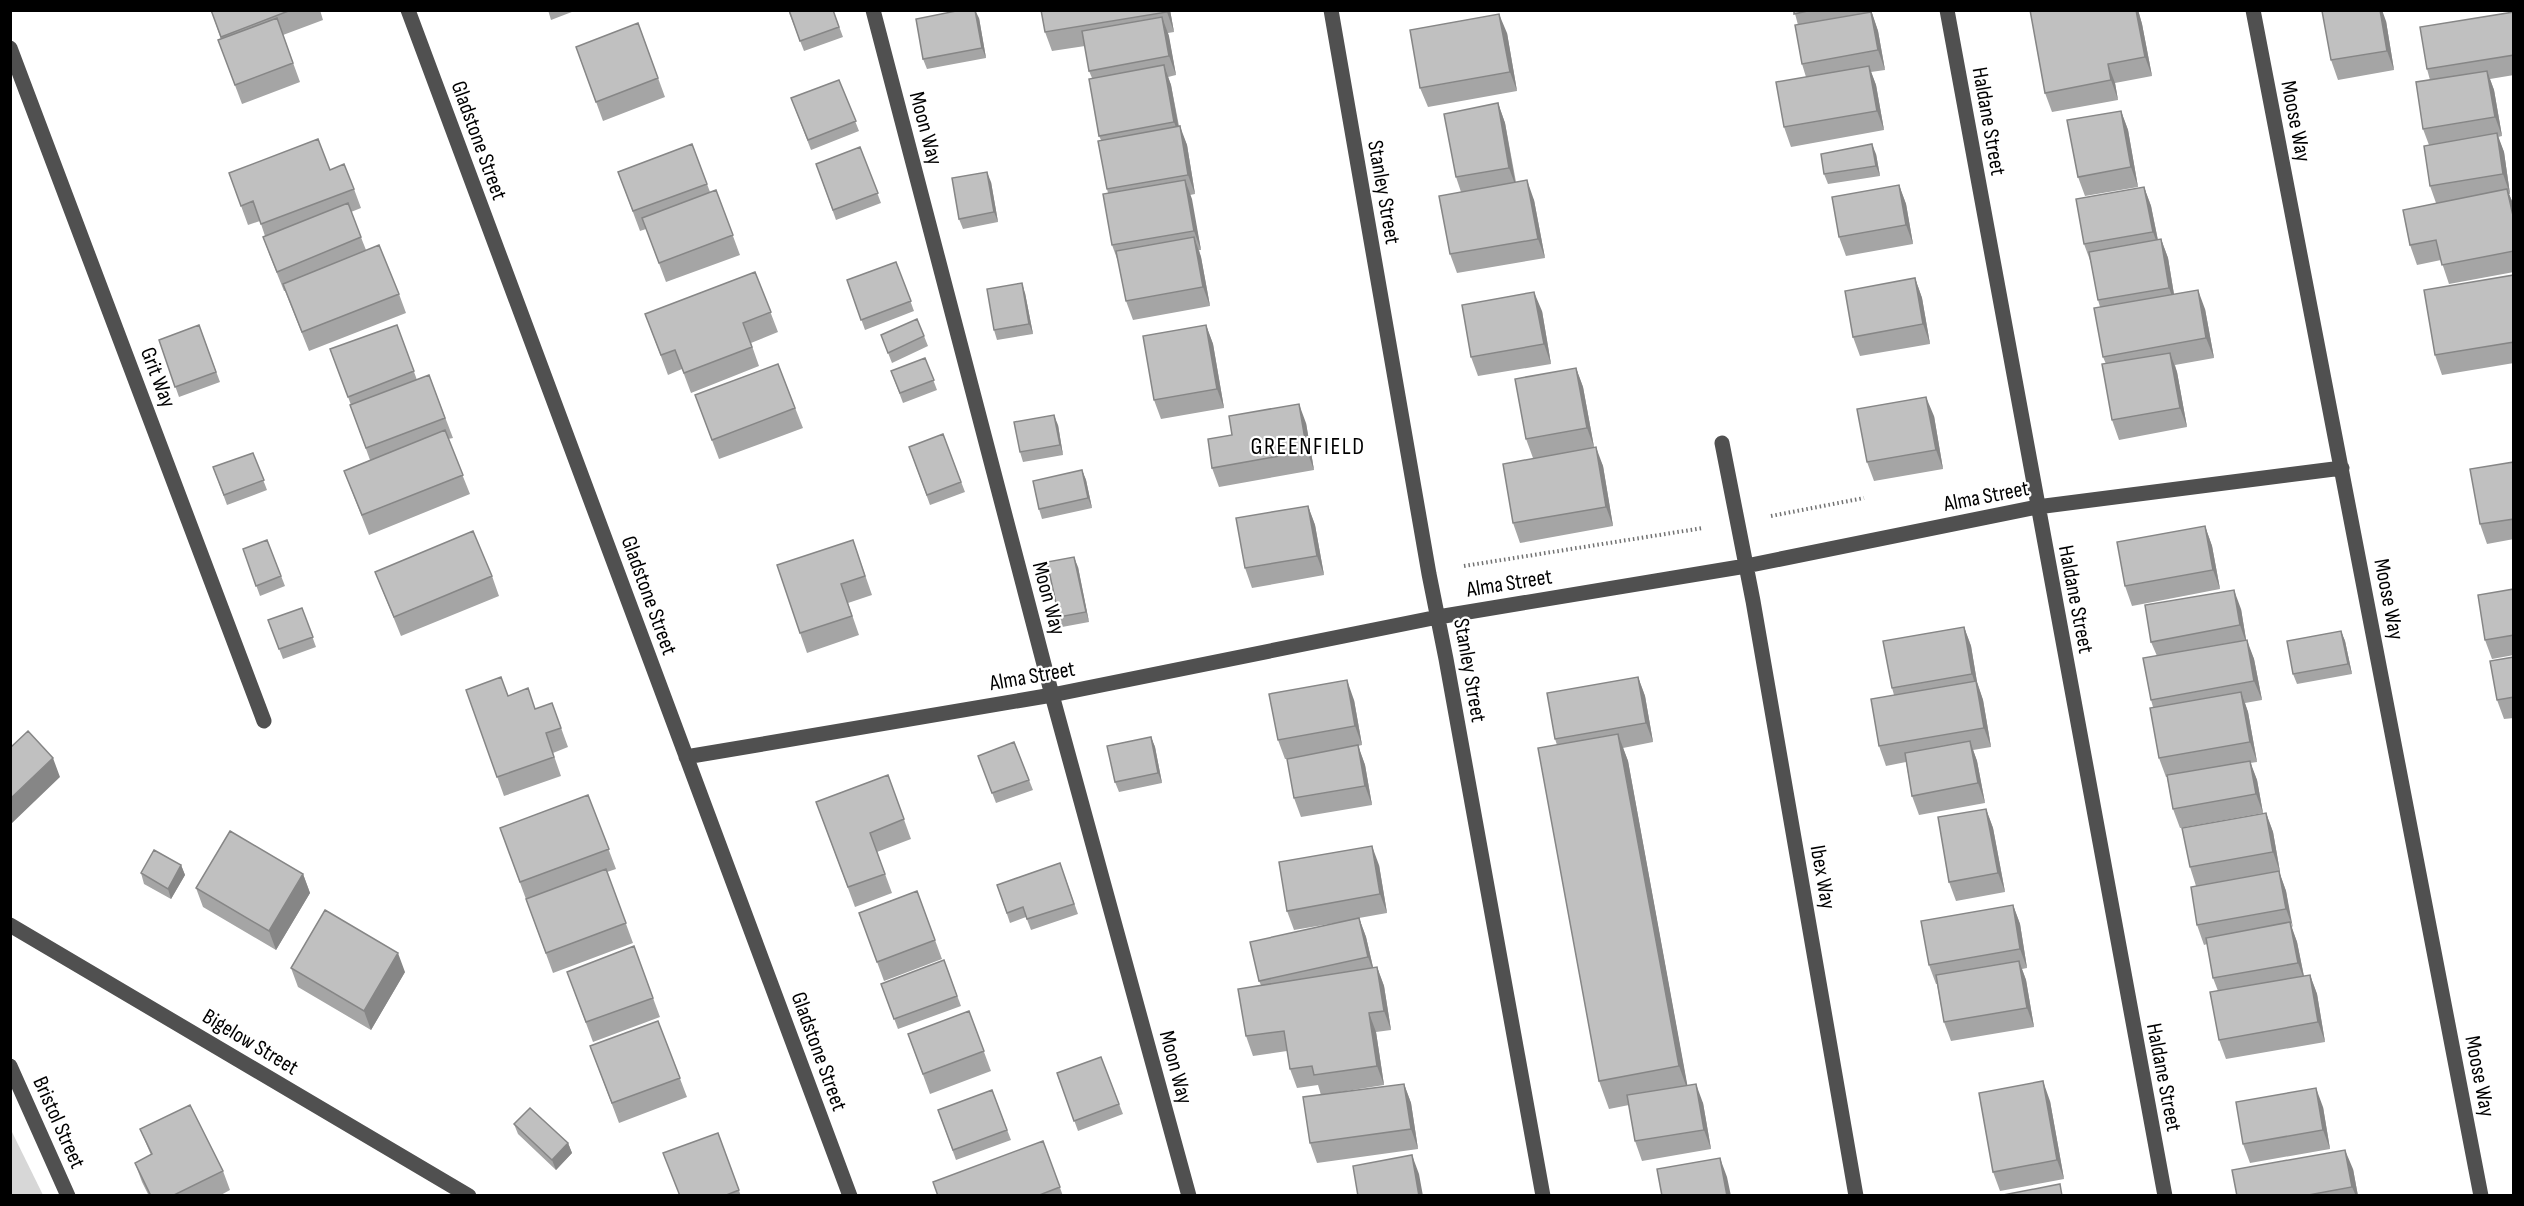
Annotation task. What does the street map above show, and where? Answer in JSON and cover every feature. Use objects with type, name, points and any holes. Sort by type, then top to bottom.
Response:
[{"type":"street","name":"Gladstone Street","points":[[408,10],[850,1196]]},
{"type":"street","name":"Moon Way","points":[[873,10],[1052,695],[1189,1196]]},
{"type":"street","name":"Stanley Street","points":[[1331,10],[1429,574],[1544,1196]]},
{"type":"street","name":"Haldane Street","points":[[1947,10],[2164,1196]]},
{"type":"street","name":"Moose Way","points":[[2253,10],[2481,1196]]},
{"type":"street","name":"Grit Way","points":[[10,48],[264,721]]},
{"type":"street","name":"Ibex Way","points":[[1722,443],[1746,566],[1856,1196]]},
{"type":"street","name":"Alma Street","points":[[686,757],[1052,695],[1438,617],[1746,566],[2037,507],[2342,468]]},
{"type":"street","name":"Bigelow Street","points":[[10,925],[469,1196]]},
{"type":"street","name":"Bristol Street","points":[[10,1066],[68,1196]]},
{"type":"path","points":[[1770,516],[1864,498]]},
{"type":"path","points":[[1464,566],[1707,528]]},
{"type":"shaded area","points":[[11,1130],[43,1195],[11,1195]]},
{"type":"building","points":[[211,10],[291,10],[221,37]]},
{"type":"building","points":[[789,10],[833,10],[839,27],[800,41]]},
{"type":"building","points":[[961,10],[975,10],[982,48],[923,59],[916,19]]},
{"type":"building","points":[[1041,10],[1166,10],[1167,12],[1045,32]]},
{"type":"building","points":[[1794,10],[1812,10],[1794,14]]},
{"type":"building","points":[[2030,10],[2136,10],[2145,57],[2108,64],[2111,80],[2045,93]]},
{"type":"building","points":[[2380,10],[2387,51],[2331,60],[2322,11]]},
{"type":"building","points":[[1871,12],[1878,50],[1802,64],[1795,25]]},
{"type":"building","points":[[2514,12],[2514,55],[2427,69],[2420,27]]},
{"type":"building","points":[[1499,14],[1510,72],[1420,88],[1410,30]]},
{"type":"building","points":[[1162,17],[1169,56],[1089,71],[1082,31]]},
{"type":"building","points":[[277,18],[293,63],[235,85],[218,40]]},
{"type":"building","points":[[638,23],[658,78],[596,102],[576,47]]},
{"type":"building","points":[[1164,65],[1174,122],[1099,136],[1089,79]]},
{"type":"building","points":[[1869,66],[1877,111],[1784,127],[1776,82]]},
{"type":"building","points":[[2487,71],[2495,117],[2423,129],[2416,82]]},
{"type":"building","points":[[839,80],[856,121],[808,140],[791,98]]},
{"type":"building","points":[[1498,103],[1509,168],[1456,177],[1444,114]]},
{"type":"building","points":[[2121,111],[2131,167],[2078,177],[2067,120]]},
{"type":"building","points":[[1180,126],[1188,175],[1107,189],[1098,141]]},
{"type":"building","points":[[2497,133],[2503,174],[2430,186],[2424,146]]},
{"type":"building","points":[[318,139],[330,170],[344,164],[354,189],[261,224],[253,201],[241,206],[229,173]]},
{"type":"building","points":[[692,144],[707,184],[633,211],[618,172]]},
{"type":"building","points":[[1872,144],[1876,166],[1824,174],[1821,154]]},
{"type":"building","points":[[860,147],[878,193],[833,210],[816,164]]},
{"type":"building","points":[[987,172],[994,212],[959,219],[952,178]]},
{"type":"building","points":[[1185,180],[1194,231],[1112,245],[1103,194]]},
{"type":"building","points":[[1527,180],[1538,239],[1450,254],[1439,196]]},
{"type":"building","points":[[1899,185],[1906,225],[1839,237],[1832,197]]},
{"type":"building","points":[[2144,187],[2153,232],[2084,244],[2076,199]]},
{"type":"building","points":[[2507,189],[2514,220],[2514,251],[2442,265],[2436,240],[2410,245],[2403,210]]},
{"type":"building","points":[[716,190],[733,235],[659,263],[642,218]]},
{"type":"building","points":[[348,203],[361,237],[277,272],[263,237]]},
{"type":"building","points":[[1194,237],[1203,287],[1126,301],[1116,251]]},
{"type":"building","points":[[2161,239],[2169,288],[2098,300],[2089,252]]},
{"type":"building","points":[[379,245],[399,294],[302,332],[283,284]]},
{"type":"building","points":[[896,262],[911,301],[861,320],[847,280]]},
{"type":"building","points":[[755,272],[771,312],[743,323],[752,347],[684,373],[675,350],[661,355],[645,314]]},
{"type":"building","points":[[2514,275],[2514,342],[2435,355],[2424,290]]},
{"type":"building","points":[[1915,278],[1923,324],[1853,337],[1845,291]]},
{"type":"building","points":[[1022,283],[1029,324],[994,330],[987,289]]},
{"type":"building","points":[[2198,290],[2206,338],[2103,357],[2094,308]]},
{"type":"building","points":[[1534,292],[1544,344],[1471,357],[1462,305]]},
{"type":"building","points":[[917,319],[924,336],[888,353],[881,335]]},
{"type":"building","points":[[199,325],[216,372],[175,387],[159,340]]},
{"type":"building","points":[[397,325],[414,371],[348,397],[330,349]]},
{"type":"building","points":[[1206,325],[1217,389],[1154,400],[1143,336]]},
{"type":"building","points":[[2170,353],[2180,408],[2112,420],[2102,364]]},
{"type":"building","points":[[925,358],[934,380],[900,393],[891,371]]},
{"type":"building","points":[[778,364],[795,408],[712,440],[695,395]]},
{"type":"building","points":[[1576,368],[1587,428],[1526,439],[1515,379]]},
{"type":"building","points":[[429,375],[445,418],[366,448],[350,405]]},
{"type":"building","points":[[1926,397],[1936,450],[1867,462],[1857,409]]},
{"type":"building","points":[[1299,404],[1307,451],[1212,468],[1208,439],[1232,435],[1229,416]]},
{"type":"building","points":[[1054,415],[1060,445],[1020,452],[1014,422]]},
{"type":"building","points":[[445,430],[463,475],[362,515],[344,471]]},
{"type":"building","points":[[943,434],[961,482],[927,495],[909,447]]},
{"type":"building","points":[[1596,447],[1606,507],[1513,523],[1503,464]]},
{"type":"building","points":[[253,453],[264,480],[224,495],[213,467]]},
{"type":"building","points":[[2514,462],[2514,519],[2480,524],[2470,469]]},
{"type":"building","points":[[1082,470],[1088,498],[1039,509],[1033,481]]},
{"type":"building","points":[[1308,506],[1317,556],[1245,568],[1236,518]]},
{"type":"building","points":[[2205,526],[2213,570],[2125,586],[2117,542]]},
{"type":"building","points":[[473,531],[492,576],[394,617],[375,572]]},
{"type":"building","points":[[267,540],[281,576],[256,586],[243,549]]},
{"type":"building","points":[[853,540],[865,576],[841,584],[852,616],[800,633],[777,565]]},
{"type":"building","points":[[1074,557],[1086,612],[1059,617],[1047,562]]},
{"type":"building","points":[[2514,589],[2514,635],[2485,640],[2478,595]]},
{"type":"building","points":[[2234,590],[2240,625],[2151,642],[2145,605]]},
{"type":"building","points":[[302,608],[313,637],[279,649],[268,620]]},
{"type":"building","points":[[1964,627],[1972,674],[1892,688],[1883,641]]},
{"type":"building","points":[[2341,631],[2348,664],[2293,674],[2287,641]]},
{"type":"building","points":[[2247,640],[2254,681],[2151,700],[2143,658]]},
{"type":"building","points":[[2514,657],[2514,697],[2497,700],[2490,661]]},
{"type":"building","points":[[501,677],[508,696],[528,688],[535,709],[552,703],[561,728],[546,733],[554,757],[497,777],[466,690]]},
{"type":"building","points":[[1638,677],[1646,723],[1555,739],[1547,693]]},
{"type":"building","points":[[1347,680],[1355,726],[1278,740],[1269,694]]},
{"type":"building","points":[[1976,681],[1984,728],[1879,746],[1871,699]]},
{"type":"building","points":[[2241,692],[2250,742],[2159,758],[2150,708]]},
{"type":"building","points":[[28,731],[53,758],[10,799],[10,748]]},
{"type":"building","points":[[1618,734],[1679,1066],[1599,1081],[1538,748]]},
{"type":"building","points":[[1151,737],[1158,773],[1115,782],[1107,746]]},
{"type":"building","points":[[1970,741],[1978,783],[1912,796],[1905,753]]},
{"type":"building","points":[[1014,742],[1029,780],[992,793],[978,756]]},
{"type":"building","points":[[1358,745],[1365,786],[1294,798],[1287,759]]},
{"type":"building","points":[[2250,761],[2256,794],[2173,809],[2167,775]]},
{"type":"building","points":[[888,775],[904,819],[870,833],[885,874],[848,887],[816,802]]},
{"type":"building","points":[[588,795],[609,849],[520,882],[500,828]]},
{"type":"building","points":[[1986,809],[1998,873],[1949,882],[1938,817]]},
{"type":"building","points":[[2266,813],[2273,852],[2190,867],[2182,828]]},
{"type":"building","points":[[230,831],[303,874],[269,931],[196,888]]},
{"type":"building","points":[[1372,846],[1380,894],[1287,911],[1279,862]]},
{"type":"building","points":[[154,850],[181,865],[168,889],[141,873]]},
{"type":"building","points":[[1060,863],[1074,904],[1027,919],[1023,907],[1007,913],[997,885]]},
{"type":"building","points":[[606,869],[626,923],[546,953],[526,899]]},
{"type":"building","points":[[2279,871],[2286,909],[2197,925],[2191,887]]},
{"type":"building","points":[[917,891],[935,940],[877,962],[859,913]]},
{"type":"building","points":[[2013,905],[2020,949],[1929,965],[1921,921]]},
{"type":"building","points":[[325,910],[398,953],[364,1011],[291,968]]},
{"type":"building","points":[[1359,918],[1368,957],[1259,981],[1250,942]]},
{"type":"building","points":[[2290,922],[2298,963],[2213,978],[2206,938]]},
{"type":"building","points":[[634,946],[653,998],[586,1022],[567,972]]},
{"type":"building","points":[[944,960],[957,996],[894,1019],[881,984]]},
{"type":"building","points":[[2019,961],[2027,1008],[1944,1022],[1936,975]]},
{"type":"building","points":[[1377,967],[1384,1011],[1369,1013],[1377,1066],[1314,1075],[1312,1066],[1290,1069],[1284,1031],[1246,1036],[1238,989]]},
{"type":"building","points":[[2310,975],[2318,1022],[2219,1040],[2210,992]]},
{"type":"building","points":[[969,1011],[984,1051],[923,1074],[908,1034]]},
{"type":"building","points":[[658,1021],[680,1078],[612,1103],[590,1046]]},
{"type":"building","points":[[1101,1057],[1119,1104],[1074,1121],[1057,1073]]},
{"type":"building","points":[[2043,1081],[2057,1160],[1993,1172],[1979,1093]]},
{"type":"building","points":[[1404,1084],[1411,1129],[1310,1143],[1303,1097]]},
{"type":"building","points":[[1696,1084],[1704,1130],[1635,1141],[1627,1095]]},
{"type":"building","points":[[2316,1088],[2323,1130],[2243,1144],[2236,1102]]},
{"type":"building","points":[[992,1090],[1007,1130],[953,1150],[938,1110]]},
{"type":"building","points":[[190,1105],[223,1171],[172,1196],[151,1196],[135,1163],[152,1154],[140,1129]]},
{"type":"building","points":[[530,1108],[568,1143],[552,1160],[514,1124]]},
{"type":"building","points":[[718,1133],[739,1190],[724,1196],[680,1196],[663,1153]]},
{"type":"building","points":[[1043,1141],[1060,1187],[1037,1196],[938,1196],[933,1182]]},
{"type":"building","points":[[2345,1150],[2352,1187],[2303,1196],[2237,1196],[2232,1170]]},
{"type":"building","points":[[1412,1155],[1419,1196],[1358,1196],[1353,1166]]},
{"type":"building","points":[[1720,1158],[1727,1196],[1662,1196],[1657,1169]]},
{"type":"building","points":[[2060,1184],[2062,1196],[1998,1196]]},
{"type":"district","name":"GREENFIELD","points":[[1308,446]]}]
